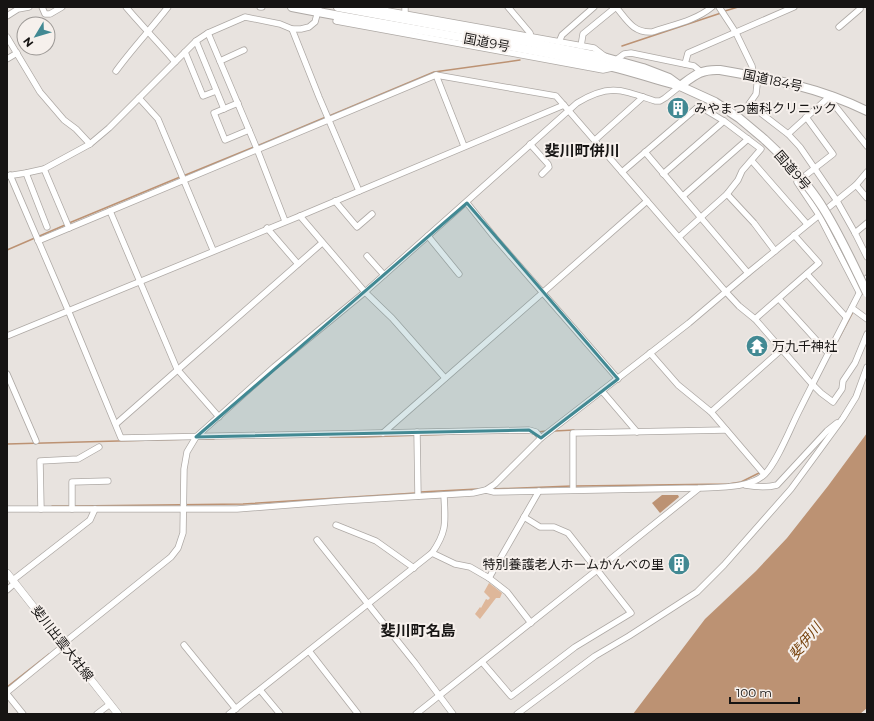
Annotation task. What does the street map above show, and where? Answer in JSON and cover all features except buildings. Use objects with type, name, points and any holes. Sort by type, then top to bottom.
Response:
[{"type":"highway","name":"国道9号","points":[[292,7],[319,10],[351,18],[493,43],[556,56],[612,62]]},
{"type":"highway","name":"国道9号","points":[[338,7],[475,33],[530,39],[669,78],[680,86],[715,102],[739,118],[764,139],[785,159],[806,183],[840,237],[863,293]]},
{"type":"highway","name":"国道184号","points":[[700,71],[720,70],[802,85],[867,111]]},
{"type":"highway","points":[[680,86],[700,71]]},
{"type":"main road","name":"斐川出雲大社線","points":[[7,573],[64,643],[118,714]]},
{"type":"street","points":[[7,16],[18,9],[29,7]]},
{"type":"street","points":[[42,7],[45,14],[50,14],[62,7]]},
{"type":"street","points":[[126,7],[175,62]]},
{"type":"street","points":[[116,71],[168,7]]},
{"type":"street","points":[[348,9],[358,7]]},
{"type":"street","points":[[366,7],[486,28],[530,39],[544,39],[594,48],[612,62]]},
{"type":"street","points":[[404,7],[405,14]]},
{"type":"street","points":[[508,7],[526,28],[530,39]]},
{"type":"street","points":[[559,42],[562,35],[594,7]]},
{"type":"street","points":[[581,46],[583,34],[616,7],[637,30],[645,32],[652,32],[690,19],[704,13],[712,7]]},
{"type":"street","points":[[719,7],[736,33],[752,66],[753,72],[758,76],[756,94],[749,104],[788,134],[800,147],[837,201],[856,233],[867,257]]},
{"type":"street","points":[[685,64],[688,54],[794,7]]},
{"type":"street","points":[[839,27],[860,9]]},
{"type":"street","points":[[319,10],[315,22],[309,27],[301,29],[292,29],[280,24],[245,17],[208,32],[196,41],[109,128],[90,144],[44,169],[8,176],[68,310],[121,438],[529,430],[536,432],[541,438]]},
{"type":"street","points":[[351,18],[359,25]]},
{"type":"street","points":[[414,21],[427,18]]},
{"type":"street","points":[[336,21],[603,70],[624,54],[631,53],[694,66],[700,71]]},
{"type":"street","points":[[475,33],[486,28]]},
{"type":"street","points":[[292,29],[359,191]]},
{"type":"street","points":[[413,34],[425,31]]},
{"type":"street","points":[[208,32],[257,149],[285,221]]},
{"type":"street","points":[[7,37],[16,51]]},
{"type":"street","points":[[196,41],[224,109]]},
{"type":"street","points":[[481,47],[493,43]]},
{"type":"street","points":[[220,60],[244,50]]},
{"type":"street","points":[[185,52],[203,96],[216,91]]},
{"type":"street","points":[[7,59],[16,54]]},
{"type":"street","points":[[19,56],[40,92],[64,120],[76,129],[90,144]]},
{"type":"street","points":[[544,59],[556,56]]},
{"type":"street","points":[[436,75],[464,146]]},
{"type":"street","points":[[38,241],[436,75],[556,96],[726,292],[739,306],[755,319],[812,384],[833,402],[842,389],[843,381],[855,363],[867,334]]},
{"type":"street","points":[[24,714],[7,693],[61,648],[64,643],[171,557],[178,548],[183,532],[184,469],[187,452],[196,437],[219,418],[274,367],[384,276],[577,103],[592,94],[609,90],[625,91],[655,101],[660,101],[680,86]]},
{"type":"street","points":[[788,134],[830,96],[867,146]]},
{"type":"street","points":[[595,140],[643,97]]},
{"type":"street","points":[[139,98],[158,119],[182,180],[213,250]]},
{"type":"street","points":[[238,103],[214,114],[225,140],[249,130]]},
{"type":"street","points":[[7,336],[213,250],[300,216],[564,105]]},
{"type":"street","points":[[622,172],[699,106],[724,121],[761,149],[742,171],[738,180],[727,194],[679,237]]},
{"type":"street","points":[[806,117],[833,154],[797,182],[819,215],[863,293]]},
{"type":"street","points":[[663,174],[724,121]]},
{"type":"street","points":[[683,196],[748,139]]},
{"type":"street","points":[[530,144],[548,164],[549,167],[542,174]]},
{"type":"street","points":[[645,152],[748,273]]},
{"type":"street","points":[[752,161],[807,224]]},
{"type":"street","points":[[44,169],[69,228]]},
{"type":"street","points":[[486,490],[495,484],[541,438],[689,323],[856,185],[867,172]]},
{"type":"street","points":[[26,173],[47,227]]},
{"type":"street","points":[[856,185],[867,198]]},
{"type":"street","points":[[727,194],[754,223],[775,251]]},
{"type":"street","points":[[335,201],[357,227],[372,214]]},
{"type":"street","points":[[383,433],[647,201]]},
{"type":"street","points":[[467,203],[495,238],[618,379]]},
{"type":"street","points":[[110,211],[177,369],[219,418]]},
{"type":"street","points":[[300,216],[365,292],[392,318],[445,378]]},
{"type":"street","points":[[856,233],[867,223]]},
{"type":"street","points":[[267,228],[298,264]]},
{"type":"street","points":[[755,319],[819,263],[794,235]]},
{"type":"street","points":[[428,236],[459,274]]},
{"type":"street","points":[[116,424],[322,242]]},
{"type":"street","points":[[367,256],[384,276]]},
{"type":"street","points":[[808,274],[846,317]]},
{"type":"street","points":[[7,509],[237,508],[444,495],[486,490],[494,492],[698,488],[727,487],[743,484],[764,474],[776,458],[846,317],[863,293],[867,278]]},
{"type":"street","points":[[779,299],[828,353]]},
{"type":"street","points":[[852,308],[867,319]]},
{"type":"street","points":[[711,412],[781,350]]},
{"type":"street","points":[[650,353],[678,385],[711,412],[764,474]]},
{"type":"street","points":[[517,714],[595,656],[697,592],[724,565],[791,489],[843,418],[856,397],[867,367]]},
{"type":"street","points":[[7,374],[36,441]]},
{"type":"street","points":[[602,391],[637,432]]},
{"type":"street","points":[[743,484],[760,487],[777,485],[813,448],[827,431],[843,418]]},
{"type":"street","points":[[573,490],[573,433],[726,430]]},
{"type":"street","points":[[417,432],[418,496]]},
{"type":"street","points":[[41,509],[40,461],[78,460],[99,447]]},
{"type":"street","points":[[72,509],[72,482],[108,480]]},
{"type":"street","points":[[416,714],[698,488]]},
{"type":"street","points":[[489,578],[539,491]]},
{"type":"street","points":[[229,714],[432,554],[439,544],[445,528],[444,495]]},
{"type":"street","points":[[7,590],[14,582],[90,520],[95,509]]},
{"type":"street","points":[[482,662],[510,696],[576,647],[631,613],[568,533],[554,527],[540,527],[524,517]]},
{"type":"street","points":[[336,525],[376,541],[414,568]]},
{"type":"street","points":[[317,540],[454,714]]},
{"type":"street","points":[[432,554],[455,564],[470,567],[489,578],[507,592],[531,623]]},
{"type":"street","points":[[184,645],[236,709]]},
{"type":"street","points":[[309,651],[358,714]]},
{"type":"street","points":[[260,690],[280,714]]},
{"type":"street","points":[[97,714],[110,704]]},
{"type":"highlighted area","points":[[467,203],[618,379],[541,438],[529,430],[196,437]]},
{"type":"shaded area","points":[[489,583],[502,593],[500,598],[496,598],[480,619],[475,614],[480,607],[481,608],[486,599],[488,600],[490,598],[484,592]]},
{"type":"water","name":"斐伊川","points":[[867,433],[867,708],[860,714],[633,714],[705,619],[756,571],[787,538]]},
{"type":"water","points":[[662,495],[678,495],[679,497],[660,513],[652,503]]},
{"type":"waterway","points":[[725,11],[738,7]]},
{"type":"waterway","points":[[622,46],[721,13]]},
{"type":"waterway","points":[[329,116],[434,72],[520,60]]},
{"type":"waterway","points":[[257,146],[326,117]]},
{"type":"waterway","points":[[183,176],[254,147]]},
{"type":"waterway","points":[[69,223],[180,177]]},
{"type":"waterway","points":[[7,250],[65,225]]},
{"type":"waterway","points":[[836,344],[853,312]]},
{"type":"waterway","points":[[554,431],[574,430]]},
{"type":"waterway","points":[[538,432],[546,431]]},
{"type":"waterway","points":[[330,437],[454,434]]},
{"type":"waterway","points":[[7,444],[192,439]]},
{"type":"waterway","points":[[196,439],[214,439]]},
{"type":"waterway","points":[[576,486],[728,484],[741,482],[759,473]]},
{"type":"waterway","points":[[492,489],[572,486]]},
{"type":"waterway","points":[[420,492],[478,489]]},
{"type":"waterway","points":[[74,506],[243,504],[416,493]]},
{"type":"waterway","points":[[52,506],[70,506]]},
{"type":"waterway","points":[[7,687],[49,654]]},
{"type":"place","name":"みやまつ歯科クリニック","points":[[678,108]]},
{"type":"place","name":"万九千神社","points":[[757,346]]},
{"type":"place","name":"特別養護老人ホームかんべの里","points":[[679,564]]},
{"type":"district","name":"斐川町併川","points":[[582,150]]},
{"type":"district","name":"斐川町名島","points":[[418,630]]}]
